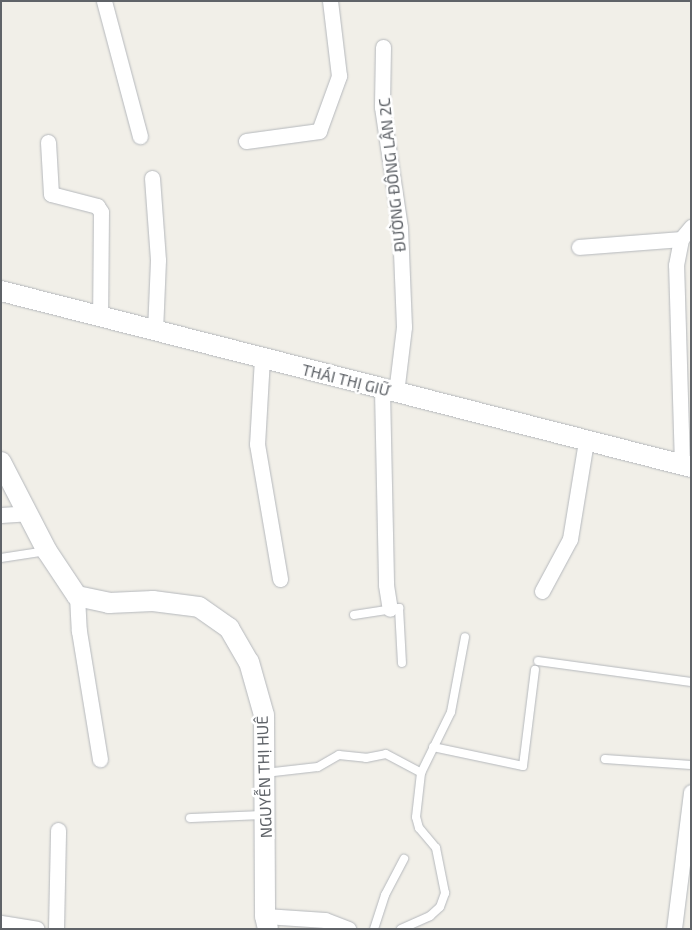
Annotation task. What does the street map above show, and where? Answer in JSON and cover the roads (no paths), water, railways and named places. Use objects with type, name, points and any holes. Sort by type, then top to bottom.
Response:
[{"type":"street","points":[[104,1],[140,136]]},
{"type":"street","points":[[246,142],[320,131],[340,76],[330,1]]},
{"type":"street","name":"ĐƯỜNG ĐÔNG LÂN 2C","points":[[383,47],[382,107],[400,228],[404,318],[389,392],[386,585],[390,609]]},
{"type":"street","points":[[48,142],[51,194],[97,206],[102,212],[100,317]]},
{"type":"street","points":[[152,178],[158,260],[155,331]]},
{"type":"street","points":[[686,466],[676,265],[681,239],[691,227]]},
{"type":"street","points":[[579,247],[681,239]]},
{"type":"street","name":"THÁI THỊ GIỮ","points":[[1,292],[686,466]]},
{"type":"street","points":[[262,358],[257,444],[280,579]]},
{"type":"street","points":[[542,590],[570,539],[586,441]]},
{"type":"street","points":[[1,462],[47,551],[78,596],[79,631],[100,759]]},
{"type":"street","points":[[1,515],[27,513]]},
{"type":"street","name":"NGUYỄN THỊ HUÊ","points":[[78,596],[108,603],[152,601],[199,607],[229,628],[249,662],[264,715],[266,815],[263,925]]},
{"type":"street","points":[[674,929],[689,823],[691,792]]},
{"type":"street","points":[[56,929],[58,830]]},
{"type":"street","points":[[263,925],[325,920],[348,929]]},
{"type":"street","points":[[1,923],[37,929]]},
{"type":"lane","points":[[1,558],[47,551]]},
{"type":"lane","points":[[354,614],[398,608],[402,663]]},
{"type":"lane","points":[[400,929],[430,916],[440,907],[445,893],[436,848],[420,828],[416,817],[421,773],[451,712],[465,637]]},
{"type":"lane","points":[[538,661],[691,682]]},
{"type":"lane","points":[[433,748],[523,766],[535,670]]},
{"type":"lane","points":[[265,774],[318,767],[339,755],[366,758],[386,754],[421,773]]},
{"type":"lane","points":[[605,759],[691,765]]},
{"type":"lane","points":[[190,818],[266,815]]},
{"type":"lane","points":[[374,929],[385,895],[404,859]]}]
